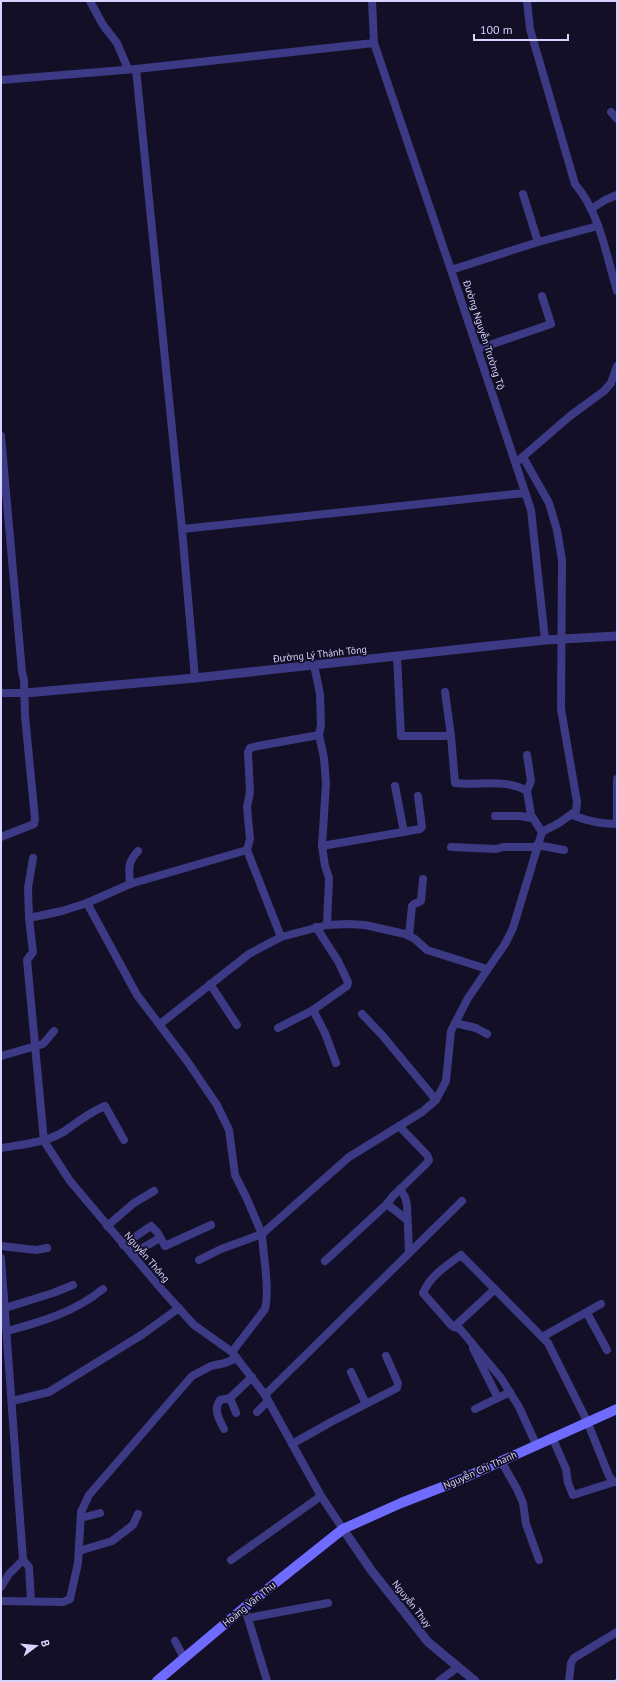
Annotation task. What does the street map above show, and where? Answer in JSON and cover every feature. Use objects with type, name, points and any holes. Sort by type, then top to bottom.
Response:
[{"type":"main road","name":"Nguyễn Chí Thanh","points":[[343,1529],[401,1503],[455,1482],[587,1421],[617,1409]]},
{"type":"main road","name":"Hoàng Văn Thụ","points":[[157,1681],[245,1607],[343,1529]]},
{"type":"street","points":[[90,1],[103,25],[117,43],[132,69],[182,529],[195,678]]},
{"type":"street","name":"Đường Nguyễn Trường Tộ","points":[[372,1],[374,43],[531,510],[545,640]]},
{"type":"street","points":[[528,1],[530,29],[575,184],[584,194],[598,226],[617,290]]},
{"type":"street","points":[[1,80],[132,69],[374,43]]},
{"type":"street","points":[[611,112],[617,119]]},
{"type":"street","points":[[524,194],[538,242]]},
{"type":"street","points":[[591,209],[605,200],[617,195]]},
{"type":"street","points":[[451,270],[538,242],[598,226]]},
{"type":"street","points":[[478,350],[551,324],[542,296]]},
{"type":"street","points":[[516,464],[570,416],[604,391],[611,383],[617,366]]},
{"type":"street","points":[[1,436],[25,693],[25,716],[32,775],[34,824],[1,837]]},
{"type":"street","points":[[199,1260],[220,1249],[262,1234],[349,1157],[422,1112],[436,1100],[446,1081],[451,1031],[468,998],[505,944],[513,928],[542,832],[572,815],[576,811],[577,802],[561,709],[562,560],[557,530],[549,503],[523,457]]},
{"type":"street","points":[[182,529],[525,493]]},
{"type":"street","name":"Đường Lý Thánh Tông","points":[[25,693],[195,678],[545,640],[617,636]]},
{"type":"street","points":[[397,657],[401,736],[450,736]]},
{"type":"street","points":[[314,665],[320,694],[321,725],[319,736],[324,758],[326,783],[322,846],[325,866],[329,878],[327,925]]},
{"type":"street","points":[[445,692],[455,783],[495,783],[520,786],[528,791]]},
{"type":"street","points":[[1,693],[25,693]]},
{"type":"street","points":[[281,937],[247,850],[250,839],[247,807],[250,792],[248,752],[250,748],[258,746],[319,736]]},
{"type":"street","points":[[528,755],[531,781],[528,791],[532,818],[542,832]]},
{"type":"street","points":[[572,815],[583,820],[603,824],[617,824],[617,779]]},
{"type":"street","points":[[395,786],[404,832]]},
{"type":"street","points":[[322,846],[420,829],[422,827],[418,796]]},
{"type":"street","points":[[495,816],[520,816],[532,818]]},
{"type":"street","points":[[451,848],[496,849],[503,847],[537,846],[564,850]]},
{"type":"street","points":[[29,918],[62,911],[130,884],[247,850]]},
{"type":"street","points":[[130,884],[129,865],[131,858],[138,851]]},
{"type":"street","name":"Nguyễn Thông","points":[[33,858],[28,888],[29,918],[33,952],[27,960],[44,1141],[70,1181],[123,1245],[194,1325],[235,1355],[252,1377],[266,1398],[321,1496],[343,1529]]},
{"type":"street","points":[[409,936],[412,906],[420,901],[423,879]]},
{"type":"street","points":[[1,1601],[63,1602],[70,1599],[78,1563],[81,1512],[89,1495],[192,1376],[211,1366],[226,1363],[235,1355],[264,1309],[266,1303],[262,1234],[235,1175],[229,1130],[222,1115],[204,1086],[160,1024],[137,995],[87,902]]},
{"type":"street","points":[[160,1024],[249,954],[281,937],[327,925],[365,925],[409,936],[415,939],[427,950],[487,969]]},
{"type":"street","points":[[278,1028],[313,1010],[347,986],[348,982],[336,957],[316,927]]},
{"type":"street","points":[[210,984],[237,1025]]},
{"type":"street","points":[[313,1010],[325,1034],[336,1063]]},
{"type":"street","points":[[362,1014],[382,1035],[436,1100]]},
{"type":"street","points":[[455,1023],[476,1028],[487,1034]]},
{"type":"street","points":[[1,1056],[47,1042],[54,1031]]},
{"type":"street","points":[[1,1148],[44,1141],[68,1129],[90,1112],[105,1106],[124,1140]]},
{"type":"street","points":[[325,1261],[387,1204],[429,1160],[427,1155],[399,1126]]},
{"type":"street","points":[[400,1189],[405,1197],[407,1205],[406,1219],[409,1253]]},
{"type":"street","points":[[107,1226],[134,1203],[154,1191]]},
{"type":"street","points":[[257,1412],[266,1398],[462,1201]]},
{"type":"street","points":[[387,1204],[406,1219]]},
{"type":"street","points":[[123,1245],[151,1226],[165,1246],[211,1225]]},
{"type":"street","points":[[132,1254],[160,1238]]},
{"type":"street","points":[[1,1246],[36,1250],[47,1248]]},
{"type":"street","points":[[536,1444],[519,1407],[501,1378],[460,1329],[454,1327],[423,1293],[428,1282],[461,1255],[548,1343],[587,1421],[609,1476],[616,1482]]},
{"type":"street","points":[[1,1258],[6,1308],[23,1560],[29,1567],[31,1601]]},
{"type":"street","points":[[6,1308],[72,1285]]},
{"type":"street","points":[[7,1330],[42,1321],[61,1314],[95,1296],[103,1289]]},
{"type":"street","points":[[454,1327],[495,1289]]},
{"type":"street","points":[[542,1337],[601,1304]]},
{"type":"street","points":[[12,1401],[49,1392],[143,1334],[179,1308]]},
{"type":"street","points":[[587,1313],[607,1350]]},
{"type":"street","points":[[467,1337],[498,1398]]},
{"type":"street","points":[[292,1444],[398,1387],[398,1383],[386,1356]]},
{"type":"street","points":[[352,1372],[366,1404]]},
{"type":"street","points":[[224,1429],[216,1410],[216,1405],[220,1400],[230,1398],[252,1377]]},
{"type":"street","points":[[475,1409],[510,1392]]},
{"type":"street","points":[[230,1398],[236,1413]]},
{"type":"street","points":[[552,1437],[566,1469],[568,1483],[573,1495],[616,1482]]},
{"type":"street","points":[[501,1461],[523,1503],[526,1524],[539,1560]]},
{"type":"street","points":[[231,1560],[321,1496]]},
{"type":"street","points":[[81,1518],[100,1513]]},
{"type":"street","points":[[79,1551],[112,1541],[133,1525],[138,1514]]},
{"type":"street","name":"Nguyễn Thụy","points":[[343,1529],[371,1570],[428,1642],[475,1681]]},
{"type":"street","points":[[1,1587],[9,1574],[23,1560]]},
{"type":"street","points":[[248,1618],[328,1604]]},
{"type":"street","points":[[245,1607],[266,1681]]},
{"type":"street","points":[[569,1681],[571,1663],[574,1658],[617,1632]]},
{"type":"street","points":[[174,1641],[184,1658]]},
{"type":"street","points":[[439,1681],[458,1667]]}]
